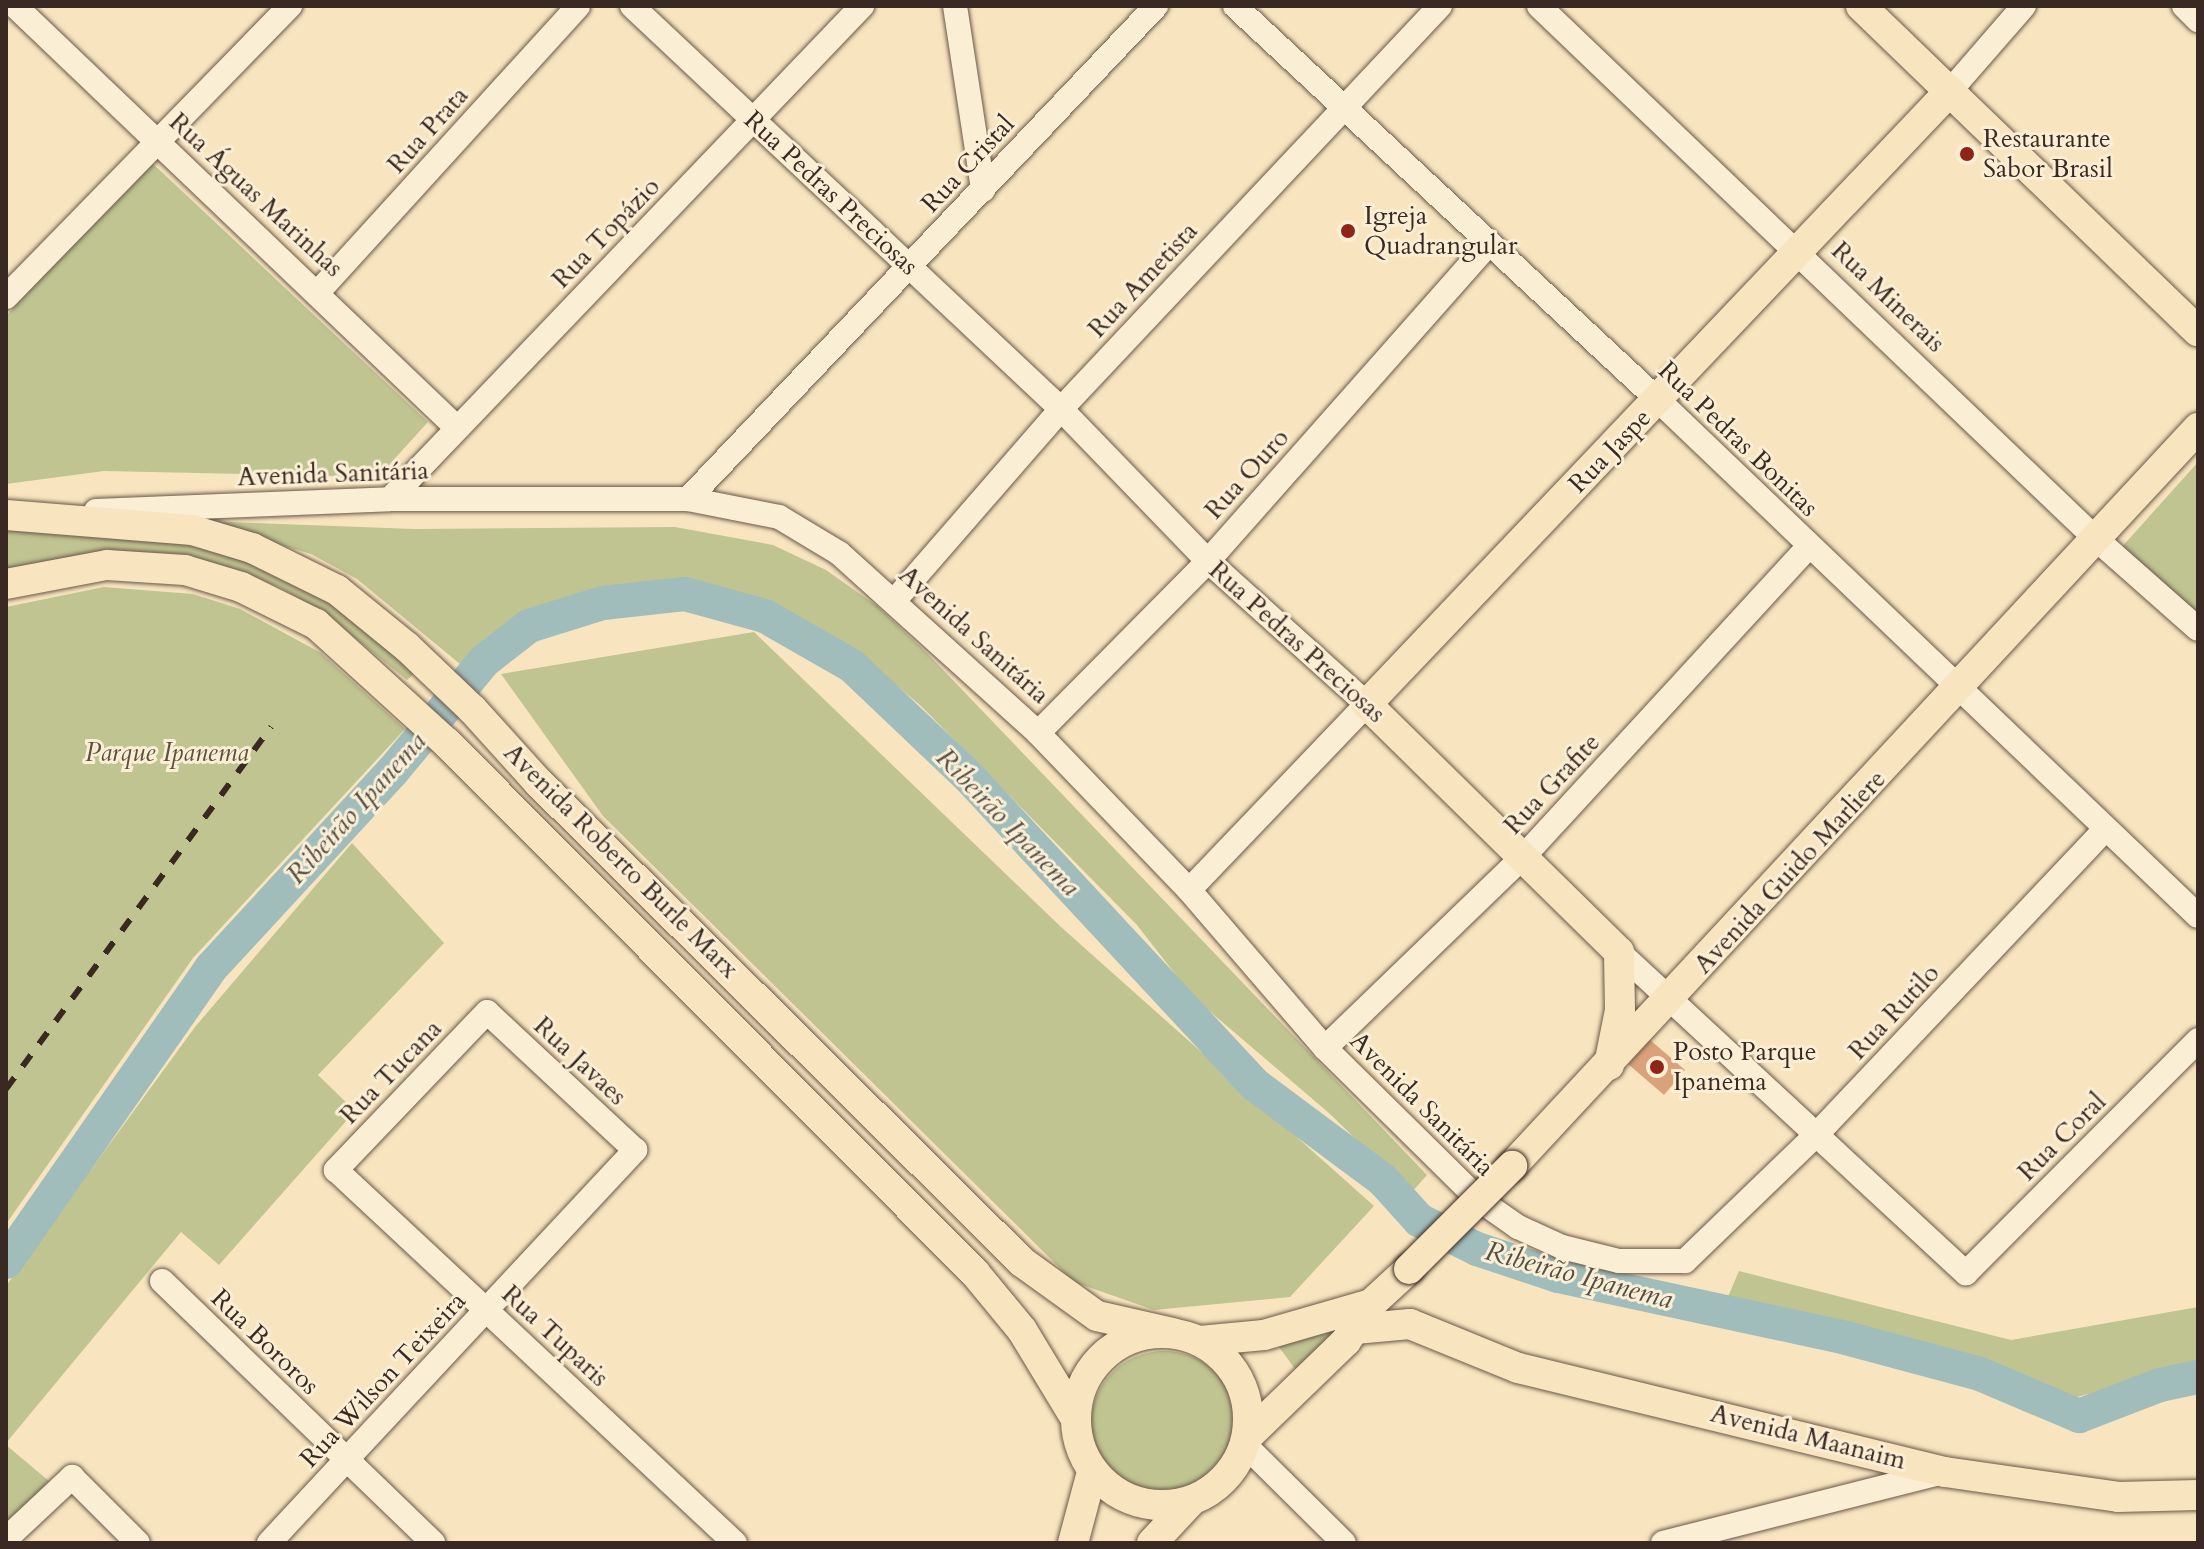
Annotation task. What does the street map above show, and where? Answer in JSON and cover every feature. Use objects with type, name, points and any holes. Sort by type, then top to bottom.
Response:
[{"type":"main road","points":[[1861,6],[2198,331]]},
{"type":"main road","name":"Rua Jaspe","points":[[1367,704],[1659,401],[1950,91]]},
{"type":"main road","name":"Avenida Guido Marliere","points":[[1246,1441],[1402,1275],[1512,1166],[1670,1001],[2198,428]]},
{"type":"main road","name":"Avenida Roberto Burle Marx","points":[[18,515],[149,523],[252,548],[337,590],[407,647],[538,782],[1022,1262],[1097,1316],[1187,1337]]},
{"type":"main road","name":"Avenida Roberto Burle Marx","points":[[6,584],[107,565],[214,576],[316,624],[381,679],[975,1273],[1022,1330],[1074,1416]]},
{"type":"main road","name":"Rua Pedras Preciosas","points":[[1367,704],[1619,952]]},
{"type":"main road","points":[[1609,1065],[1620,1010],[1619,952]]},
{"type":"main road","points":[[1402,1275],[1429,1329]]},
{"type":"main road","name":"Avenida Guido Marliere","points":[[1187,1337],[1264,1335],[1363,1317]]},
{"type":"main road","name":"Avenida Maanaim","points":[[1363,1317],[1429,1329],[1518,1368],[1945,1472],[2118,1497],[2198,1495]]},
{"type":"main road","points":[[1152,1543],[1191,1501],[1224,1479],[1246,1441],[1248,1414],[1239,1381],[1219,1354],[1187,1337],[1137,1336],[1105,1353],[1083,1381],[1074,1416],[1078,1445],[1092,1472],[1112,1491],[1137,1502],[1164,1506],[1191,1501]]},
{"type":"main road","points":[[1073,1543],[1092,1472]]},
{"type":"street","name":"Rua Águas Marinhas","points":[[15,6],[319,291],[456,427]]},
{"type":"street","points":[[6,297],[290,6]]},
{"type":"street","name":"Rua Prata","points":[[319,291],[578,6]]},
{"type":"street","name":"Rua Pedras Preciosas","points":[[632,6],[1061,409],[1208,561],[1367,704]]},
{"type":"street","name":"Rua Topázio","points":[[390,499],[862,6]]},
{"type":"street","points":[[955,6],[983,190]]},
{"type":"street","name":"Rua Cristal","points":[[688,499],[1156,6]]},
{"type":"street","name":"Rua Pedras Bonitas","points":[[1235,6],[1659,401],[2198,916]]},
{"type":"street","name":"Rua Ametista","points":[[895,600],[1061,409],[1440,6]]},
{"type":"street","name":"Rua Minerais","points":[[1539,6],[1800,251],[2095,538],[2198,629]]},
{"type":"street","name":"Rua Jaspe","points":[[1950,91],[2024,6]]},
{"type":"street","points":[[2184,6],[2198,20]]},
{"type":"street","name":"Rua Ouro","points":[[1038,733],[1208,561],[1488,244]]},
{"type":"street","name":"Avenida Sanitária","points":[[18,515],[390,499],[688,499],[779,517],[839,553],[895,600],[1038,733],[1189,890],[1325,1048],[1430,1155],[1518,1227],[1562,1247],[1619,1261],[1685,1261]]},
{"type":"street","name":"Rua Grafite","points":[[1325,1048],[1524,856],[1809,546]]},
{"type":"street","name":"Rua Jaspe","points":[[1189,890],[1367,704]]},
{"type":"street","name":"Rua Rutilo","points":[[1685,1261],[1818,1133],[2105,830]]},
{"type":"street","name":"Rua Pedras Preciosas","points":[[1619,952],[1966,1273]]},
{"type":"street","name":"Rua Javaes","points":[[487,1012],[635,1150]]},
{"type":"street","name":"Rua Tucana","points":[[336,1170],[487,1012]]},
{"type":"street","name":"Rua Coral","points":[[1966,1273],[2198,1040]]},
{"type":"street","name":"Rua Wilson Teixeira","points":[[269,1543],[635,1150]]},
{"type":"street","name":"Rua Tuparis","points":[[336,1170],[735,1543]]},
{"type":"street","name":"Rua Bororos","points":[[162,1281],[433,1543]]},
{"type":"street","points":[[1246,1441],[1344,1543]]},
{"type":"street","points":[[1663,1543],[1945,1472]]},
{"type":"street","points":[[6,1539],[72,1477],[138,1543]]},
{"type":"green space","points":[[150,161],[428,422],[378,477],[104,471],[6,484],[6,316]]},
{"type":"green space","points":[[2198,462],[2198,615],[2120,549]]},
{"type":"green space","points":[[200,521],[414,529],[675,527],[773,545],[826,570],[877,606],[924,650],[1427,1175],[1411,1193],[1329,1113],[1193,997],[1137,925],[921,706],[882,673],[772,609],[716,588],[675,580],[633,583],[511,620],[460,664],[357,579],[311,554]]},
{"type":"green space","points":[[6,529],[106,532],[189,545],[248,562],[330,601],[417,671],[407,680],[323,612],[279,587],[216,564],[105,552],[6,570]]},
{"type":"green space","name":"Parque Ipanema","points":[[104,587],[193,594],[240,609],[321,653],[405,729],[193,958],[6,1224],[6,607]]},
{"type":"green space","points":[[754,632],[1061,927],[1374,1206],[1290,1297],[1154,1310],[1074,1282],[603,816],[501,674]]},
{"type":"green space","points":[[352,843],[444,943],[318,1075],[355,1111],[219,1265],[181,1232],[6,1443],[6,1286],[195,1027]]},
{"type":"green space","points":[[1739,1271],[2011,1340],[2198,1307],[2198,1365],[2077,1397],[1727,1299]]},
{"type":"green space","points":[[1358,1317],[1301,1377],[1276,1343]]},
{"type":"green space","points":[[1164,1351],[1192,1356],[1216,1372],[1232,1396],[1237,1424],[1232,1452],[1216,1476],[1192,1492],[1164,1497],[1136,1492],[1112,1476],[1096,1452],[1091,1424],[1096,1396],[1112,1372],[1136,1356]]},
{"type":"green space","points":[[6,1445],[55,1486],[6,1542]]},
{"type":"building","name":"Posto Parque Ipanema","points":[[1649,1039],[1685,1070],[1664,1095],[1628,1064]]},
{"type":"waterway","name":"Ribeirão Ipanema","points":[[6,1262],[211,968],[392,772],[484,661],[529,626],[603,603],[685,594],[765,616],[852,666],[968,776],[1254,1084],[1383,1180],[1419,1220],[1477,1249],[1558,1276],[1846,1338],[1980,1374],[2079,1416],[2160,1385],[2198,1377]]},
{"type":"railway","points":[[6,1089],[271,727]]},
{"type":"place","name":"Restaurante Sabor Brasil","points":[[1967,154]]},
{"type":"place","name":"Igreja Quadrangular","points":[[1348,231]]},
{"type":"place","name":"Posto Parque Ipanema","points":[[1657,1067]]}]
